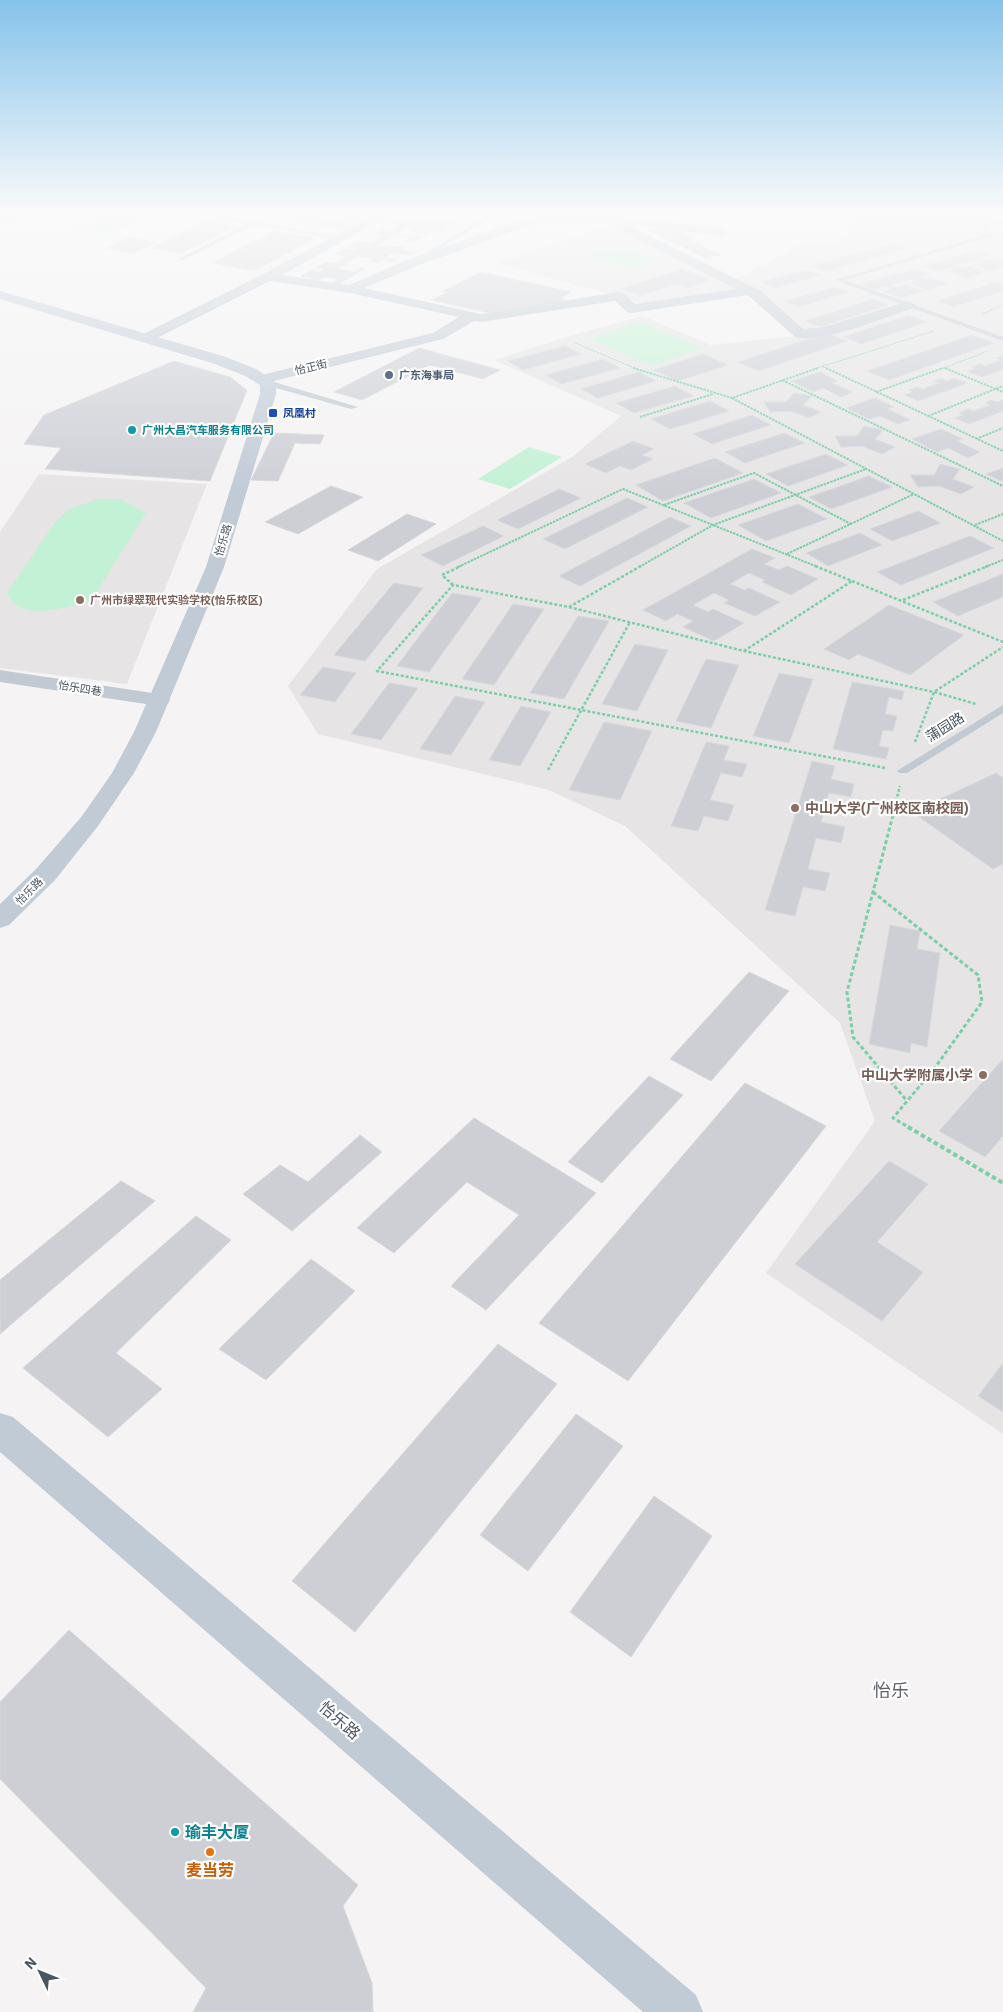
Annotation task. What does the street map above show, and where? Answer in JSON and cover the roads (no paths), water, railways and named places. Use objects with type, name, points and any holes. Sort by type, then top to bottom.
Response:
[{"type":"street","points":[[30,305],[148,337],[215,359],[265,381]]},
{"type":"street","points":[[148,337],[212,305]]},
{"type":"street","points":[[422,305],[481,318],[563,305]]},
{"type":"street","points":[[628,305],[632,309],[659,305]]},
{"type":"street","points":[[768,305],[800,334],[826,331],[909,305]]},
{"type":"street","name":"怡正街","points":[[265,381],[438,336],[472,316]]},
{"type":"street","name":"怡乐路","points":[[0,919],[46,874],[90,821],[122,773],[145,732],[215,567],[268,394],[265,381]]},
{"type":"street","name":"怡乐四巷","points":[[0,676],[159,700]]},
{"type":"street","name":"怡乐路","points":[[0,1429],[679,2012]]},
{"type":"lane","points":[[909,305],[1003,338]]},
{"type":"lane","points":[[265,381],[354,408]]},
{"type":"lane","name":"蒲园路","points":[[903,771],[1001,710]]},
{"type":"place","name":"广东海事局","points":[[389,375]]},
{"type":"place","name":"凤凰村","points":[[273,413]]},
{"type":"place","name":"广州大昌汽车服务有限公司","points":[[132,430]]},
{"type":"place","name":"广州市绿翠现代实验学校(怡乐校区)","points":[[80,600]]},
{"type":"place","name":"中山大学(广州校区南校园)","points":[[795,808]]},
{"type":"place","name":"中山大学附属小学","points":[[983,1075]]},
{"type":"place","name":"瑜丰大厦","points":[[175,1832]]},
{"type":"place","name":"麦当劳","points":[[210,1852]]},
{"type":"district","name":"怡乐","points":[[891,1690]]}]
